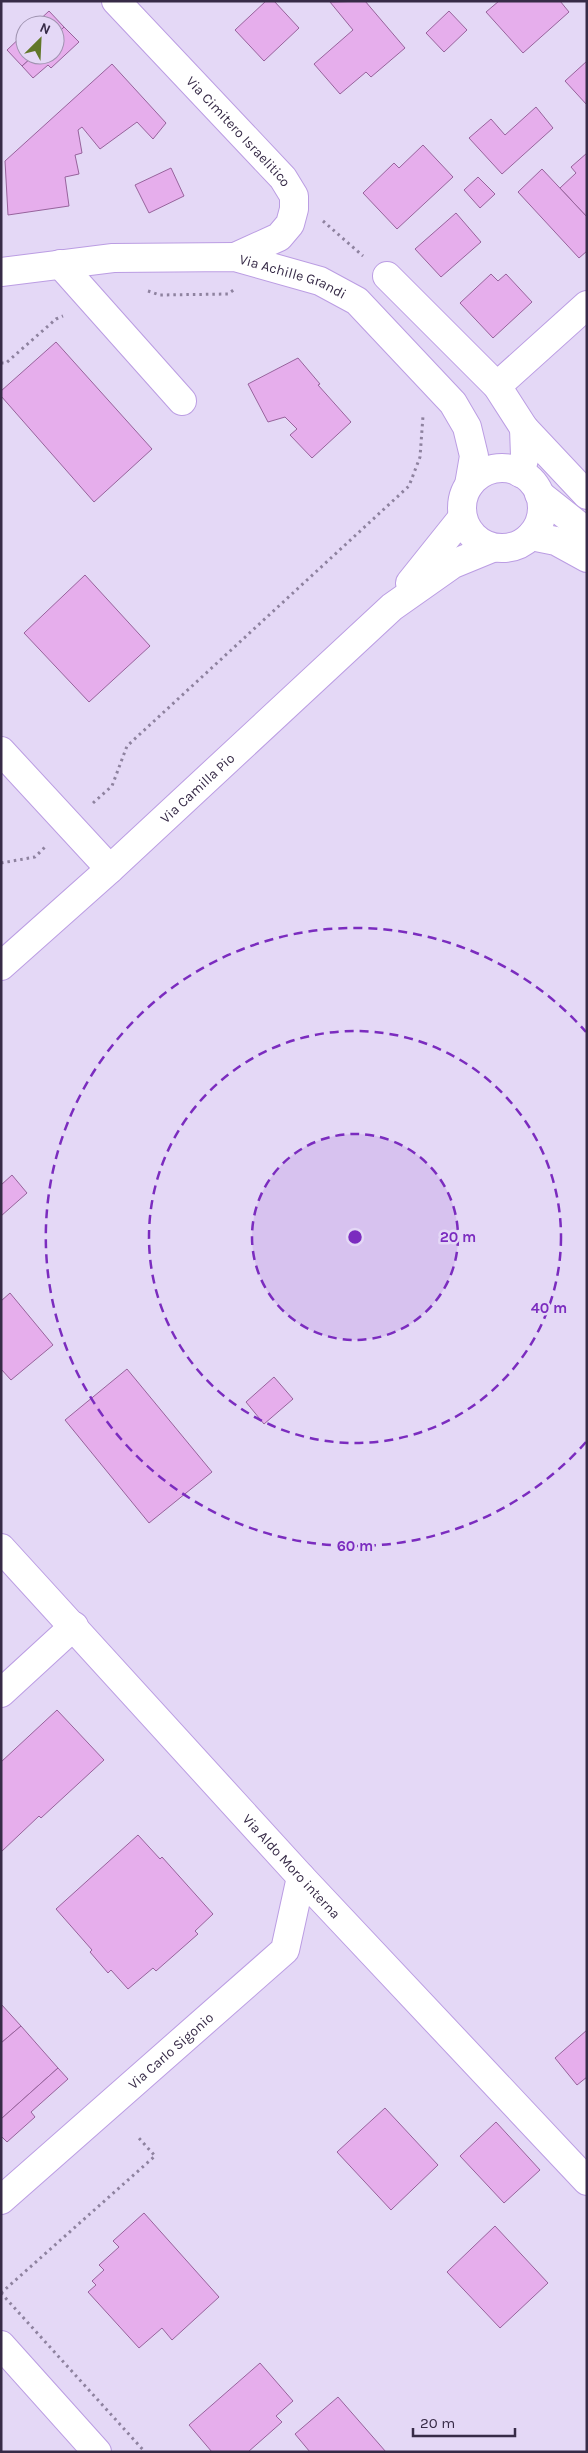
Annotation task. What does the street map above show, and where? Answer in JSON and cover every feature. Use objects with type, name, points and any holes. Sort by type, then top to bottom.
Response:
[{"type":"street","name":"Via Cimitero Israelitico","points":[[116,1],[283,178],[294,196],[294,209],[290,224],[279,237],[235,257]]},
{"type":"street","name":"Via Achille Grandi","points":[[1,272],[113,258],[235,257],[320,281],[357,302],[453,403],[467,427],[474,456],[469,485]]},
{"type":"street","points":[[60,264],[182,401]]},
{"type":"street","points":[[386,276],[497,386],[524,428],[587,495]]},
{"type":"street","points":[[497,386],[587,305]]},
{"type":"street","points":[[520,473],[525,456],[524,428]]},
{"type":"street","points":[[510,469],[520,473],[535,486],[539,494],[542,505],[538,527],[531,536],[513,547],[492,548],[482,544],[473,536],[462,518],[463,495],[477,477],[492,470],[510,469]]},
{"type":"street","points":[[539,494],[587,532]]},
{"type":"street","name":"Via Camilla Pio","points":[[392,607],[462,518]]},
{"type":"street","points":[[531,536],[556,541],[587,558]]},
{"type":"street","name":"Via Camilla Pio","points":[[1,966],[110,869],[392,607],[453,564],[492,548]]},
{"type":"street","points":[[1,751],[110,869]]},
{"type":"street","name":"Via Aldo Moro interna","points":[[1,1548],[301,1877],[587,2181]]},
{"type":"street","points":[[1,1693],[74,1626]]},
{"type":"street","name":"Via Carlo Sigonio","points":[[1,2200],[285,1950],[301,1877]]},
{"type":"street","points":[[1,2345],[97,2452]]},
{"type":"path","points":[[294,196],[386,276]]},
{"type":"path","points":[[140,287],[160,295],[228,294],[241,285]]},
{"type":"path","points":[[1,362],[6,363],[56,319],[96,304]]},
{"type":"path","points":[[1,863],[35,857],[112,786],[127,746],[409,486],[420,457],[423,414]]},
{"type":"path","points":[[138,2136],[155,2156],[1,2293],[145,2452]]},
{"type":"building","points":[[266,1],[274,1],[299,28],[264,61],[235,30]]},
{"type":"building","points":[[365,1],[405,48],[371,77],[366,72],[340,94],[314,64],[353,30],[330,2]]},
{"type":"building","points":[[499,1],[560,1],[569,12],[523,53],[486,12]]},
{"type":"building","points":[[49,11],[53,15],[45,15]]},
{"type":"building","points":[[449,11],[467,30],[444,52],[426,33]]},
{"type":"building","points":[[65,28],[79,42],[65,55]]},
{"type":"building","points":[[15,42],[15,59],[7,50]]},
{"type":"building","points":[[587,61],[587,105],[565,81]]},
{"type":"building","points":[[112,64],[166,123],[153,139],[137,122],[100,149],[82,127],[78,130],[82,153],[75,155],[79,174],[65,177],[69,206],[8,215],[5,161]]},
{"type":"building","points":[[23,65],[48,65],[33,78]]},
{"type":"building","points":[[536,107],[553,128],[502,174],[469,138],[491,119],[505,135]]},
{"type":"building","points":[[423,145],[453,177],[397,229],[363,193],[394,163],[399,168]]},
{"type":"building","points":[[587,153],[587,217],[560,188],[576,173],[571,167]]},
{"type":"building","points":[[171,168],[184,196],[149,213],[135,185]]},
{"type":"building","points":[[542,169],[587,217],[587,251],[579,258],[518,192]]},
{"type":"building","points":[[478,177],[495,194],[480,208],[464,190]]},
{"type":"building","points":[[456,213],[481,242],[441,277],[415,249]]},
{"type":"building","points":[[491,274],[498,281],[506,274],[532,302],[493,338],[460,303]]},
{"type":"building","points":[[56,342],[152,449],[94,502],[1,396],[1,391]]},
{"type":"building","points":[[298,358],[320,384],[318,385],[351,422],[312,458],[290,435],[297,429],[285,417],[268,422],[248,384]]},
{"type":"building","points":[[85,575],[150,646],[89,702],[24,633]]},
{"type":"building","points":[[12,1175],[27,1193],[1,1216],[1,1185]]},
{"type":"building","points":[[10,1293],[53,1345],[11,1380],[1,1369],[1,1301]]},
{"type":"building","points":[[127,1369],[212,1472],[149,1523],[65,1420]]},
{"type":"building","points":[[274,1377],[293,1399],[264,1424],[246,1402]]},
{"type":"building","points":[[57,1710],[104,1760],[41,1818],[39,1816],[1,1852],[1,1762]]},
{"type":"building","points":[[138,1835],[160,1859],[162,1857],[213,1914],[195,1931],[198,1934],[156,1971],[153,1968],[128,1989],[111,1970],[108,1973],[90,1952],[92,1950],[56,1909]]},
{"type":"building","points":[[1,2004],[21,2026],[1,2043]]},
{"type":"building","points":[[21,2026],[58,2068],[1,2119],[1,2043]]},
{"type":"building","points":[[587,2030],[587,2077],[577,2085],[555,2058]]},
{"type":"building","points":[[58,2068],[68,2079],[31,2112],[35,2117],[7,2142],[1,2136],[1,2119]]},
{"type":"building","points":[[385,2108],[438,2165],[391,2210],[337,2152]]},
{"type":"building","points":[[496,2122],[540,2170],[504,2203],[460,2156]]},
{"type":"building","points":[[144,2213],[219,2297],[172,2340],[162,2328],[139,2348],[88,2292],[96,2285],[92,2281],[104,2270],[99,2265],[119,2247],[113,2241]]},
{"type":"building","points":[[495,2226],[548,2283],[500,2328],[447,2272]]},
{"type":"building","points":[[260,2363],[293,2401],[276,2416],[282,2422],[248,2452],[212,2452],[189,2425]]},
{"type":"building","points":[[338,2397],[386,2452],[310,2452],[295,2434]]}]
